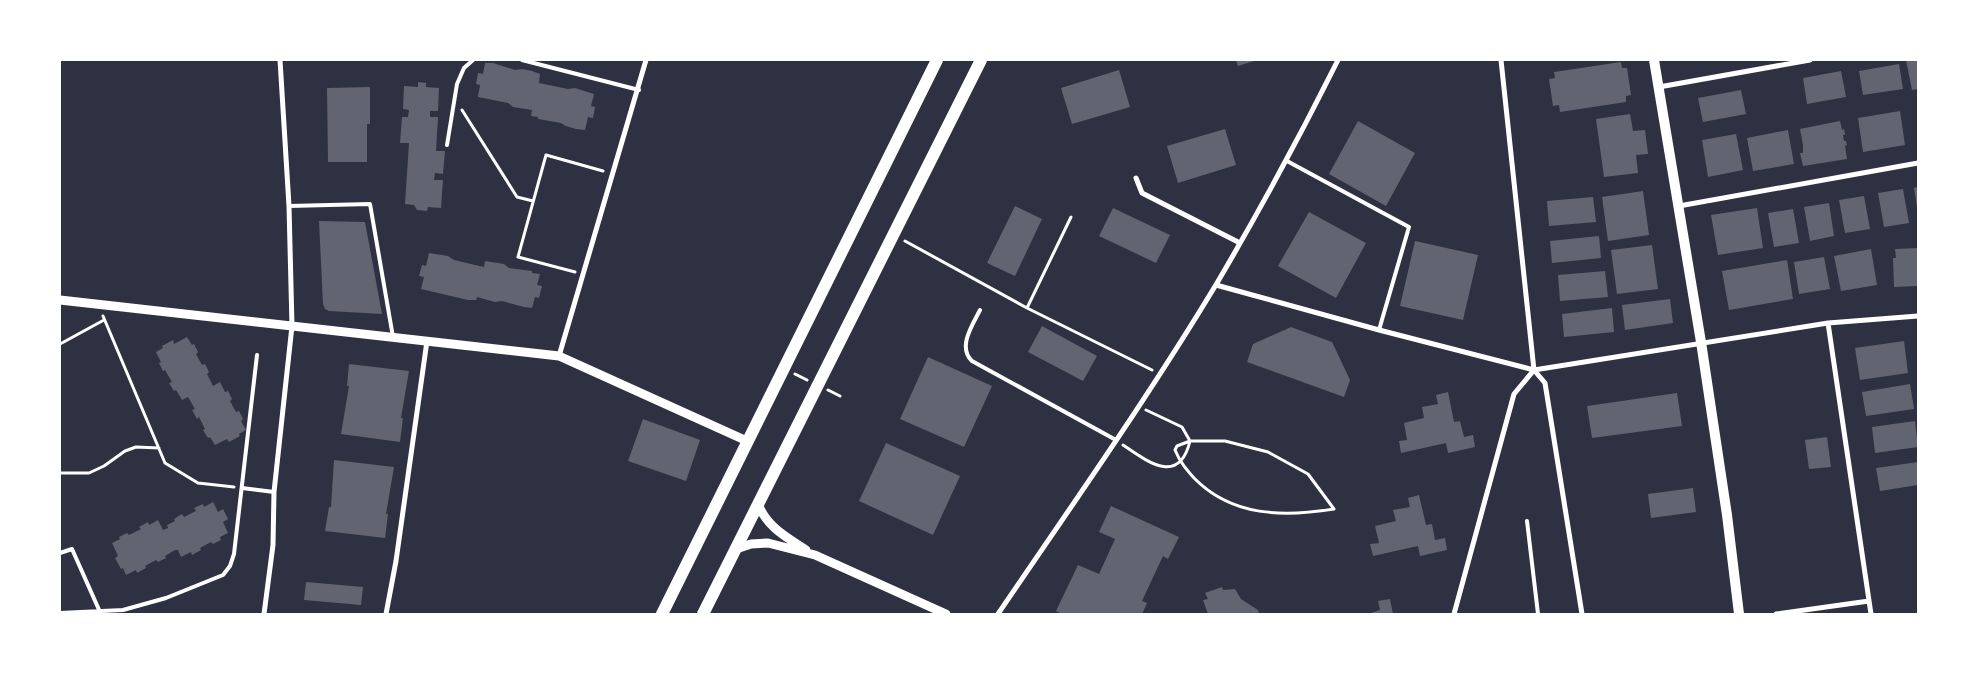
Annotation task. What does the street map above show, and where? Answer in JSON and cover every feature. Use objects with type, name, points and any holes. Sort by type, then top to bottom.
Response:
[{"type":"main road","points":[[662,614],[937,60]]},
{"type":"main road","points":[[703,614],[981,60]]},
{"type":"main road","points":[[1654,60],[1701,342],[1727,516],[1739,614]]},
{"type":"street","points":[[264,614],[272,545],[274,492],[292,326],[290,206],[280,60]]},
{"type":"street","points":[[559,356],[639,90],[646,60]]},
{"type":"street","points":[[998,614],[1139,407],[1216,285],[1287,161],[1338,60]]},
{"type":"street","points":[[1501,60],[1534,370],[1545,382],[1582,614]]},
{"type":"street","points":[[1659,87],[1810,60]]},
{"type":"street","points":[[1679,206],[1918,163]]},
{"type":"street","points":[[1136,178],[1142,193],[1240,243]]},
{"type":"street","points":[[1216,285],[1534,370],[1828,323],[1918,316]]},
{"type":"street","points":[[60,300],[559,356],[747,441]]},
{"type":"street","points":[[1828,323],[1871,614]]},
{"type":"street","points":[[386,614],[396,561],[427,341]]},
{"type":"street","points":[[1454,614],[1514,394],[1534,370]]},
{"type":"street","points":[[758,504],[766,520],[775,530],[815,555],[946,614]]},
{"type":"street","points":[[736,549],[751,544],[768,543],[815,555]]},
{"type":"street","points":[[1776,614],[1870,601]]},
{"type":"lane","points":[[447,145],[457,84],[464,68],[473,60]]},
{"type":"lane","points":[[522,60],[639,90]]},
{"type":"lane","points":[[1287,161],[1409,227],[1380,330]]},
{"type":"lane","points":[[290,206],[370,204],[393,338]]},
{"type":"lane","points":[[980,310],[965,344],[967,357],[1116,440]]},
{"type":"lane","points":[[60,613],[123,610],[144,605],[223,576],[230,566],[234,554],[258,355]]},
{"type":"lane","points":[[242,488],[274,492]]},
{"type":"lane","points":[[1527,521],[1538,614]]},
{"type":"lane","points":[[60,553],[72,549],[100,612]]},
{"type":"path","points":[[455,99],[517,198],[533,201]]},
{"type":"path","points":[[584,275],[518,257],[546,155],[614,174]]},
{"type":"path","points":[[1027,308],[1071,217]]},
{"type":"path","points":[[893,235],[1027,308],[1159,373]]},
{"type":"path","points":[[98,304],[165,463],[198,483],[242,488]]},
{"type":"path","points":[[60,344],[104,320]]},
{"type":"path","points":[[835,394],[840,396]]},
{"type":"path","points":[[1116,440],[1160,467],[1171,467],[1180,463],[1187,455],[1190,441],[1182,427],[1139,407]]},
{"type":"path","points":[[1190,441],[1225,441],[1268,452],[1308,474],[1334,509],[1304,514],[1261,512],[1233,506],[1206,490],[1180,463],[1175,450],[1178,446],[1190,441]]},
{"type":"path","points":[[60,473],[89,473],[104,466],[125,451],[136,447],[158,448]]},
{"type":"building","points":[[1236,60],[1257,60],[1238,66]]},
{"type":"building","points":[[1906,60],[1918,60],[1918,89],[1912,90]]},
{"type":"building","points":[[1621,62],[1622,68],[1627,68],[1631,95],[1626,96],[1626,102],[1560,112],[1559,105],[1553,106],[1549,79],[1555,78],[1554,72]]},
{"type":"building","points":[[485,63],[493,63],[515,70],[532,71],[540,74],[539,83],[568,89],[575,88],[594,94],[591,106],[595,107],[593,118],[588,117],[585,130],[576,129],[561,123],[531,116],[532,110],[513,107],[508,103],[478,97],[480,85],[476,84],[478,73],[483,74]]},
{"type":"building","points":[[1899,64],[1903,89],[1863,95],[1859,71]]},
{"type":"building","points":[[1119,70],[1130,107],[1072,124],[1061,88]]},
{"type":"building","points":[[1841,71],[1846,97],[1807,104],[1803,78]]},
{"type":"building","points":[[418,82],[426,83],[426,87],[439,88],[438,111],[430,111],[430,117],[438,117],[436,151],[445,151],[443,174],[435,173],[434,180],[443,180],[441,208],[428,207],[427,211],[417,210],[414,205],[405,204],[409,143],[400,143],[402,117],[408,117],[409,110],[403,109],[404,86],[418,87]]},
{"type":"building","points":[[370,87],[370,124],[367,124],[367,162],[328,162],[327,88]]},
{"type":"building","points":[[1741,90],[1746,114],[1703,122],[1698,98]]},
{"type":"building","points":[[1900,111],[1905,145],[1863,152],[1858,118]]},
{"type":"building","points":[[1630,114],[1633,131],[1645,130],[1648,154],[1636,155],[1638,173],[1604,177],[1596,119]]},
{"type":"building","points":[[1358,121],[1415,153],[1386,206],[1329,174]]},
{"type":"building","points":[[1840,121],[1842,130],[1844,129],[1844,141],[1846,141],[1847,145],[1845,146],[1847,159],[1803,166],[1800,153],[1803,153],[1803,145],[1800,129]]},
{"type":"building","points":[[1225,129],[1236,165],[1178,183],[1167,146]]},
{"type":"building","points":[[1788,130],[1794,164],[1753,171],[1747,138]]},
{"type":"building","points":[[1736,134],[1743,170],[1708,177],[1702,140]]},
{"type":"building","points":[[1918,187],[1918,207],[1917,207],[1914,188]]},
{"type":"building","points":[[1903,189],[1909,223],[1884,227],[1878,193]]},
{"type":"building","points":[[1643,191],[1649,235],[1608,241],[1602,197]]},
{"type":"building","points":[[1864,196],[1870,229],[1845,233],[1839,200]]},
{"type":"building","points":[[1593,197],[1596,222],[1549,226],[1547,201]]},
{"type":"building","points":[[1829,203],[1834,236],[1810,241],[1804,207]]},
{"type":"building","points":[[1015,206],[1042,219],[1015,276],[987,263]]},
{"type":"building","points":[[1113,208],[1170,235],[1156,263],[1099,236]]},
{"type":"building","points":[[1757,208],[1763,248],[1718,255],[1711,215]]},
{"type":"building","points":[[1793,209],[1799,243],[1774,247],[1768,213]]},
{"type":"building","points":[[1309,212],[1366,243],[1336,298],[1278,266]]},
{"type":"building","points":[[319,221],[365,222],[382,314],[329,311],[325,309],[323,304]]},
{"type":"building","points":[[1599,236],[1601,258],[1552,263],[1550,241]]},
{"type":"building","points":[[1415,241],[1478,255],[1463,320],[1400,306]]},
{"type":"building","points":[[1652,245],[1658,289],[1617,294],[1611,250]]},
{"type":"building","points":[[1918,248],[1918,286],[1894,287],[1893,258],[1896,258],[1895,249]]},
{"type":"building","points":[[1871,249],[1877,285],[1841,291],[1834,256]]},
{"type":"building","points":[[429,253],[448,256],[454,260],[484,267],[485,261],[540,274],[537,285],[542,286],[539,298],[535,297],[532,308],[477,297],[476,300],[468,300],[421,289],[424,277],[419,276],[422,265],[426,266]]},
{"type":"building","points":[[1824,257],[1830,289],[1799,294],[1794,262]]},
{"type":"building","points":[[1787,260],[1793,299],[1729,310],[1722,271]]},
{"type":"building","points":[[1605,271],[1608,297],[1560,301],[1558,275]]},
{"type":"building","points":[[1670,299],[1673,323],[1625,330],[1622,305]]},
{"type":"building","points":[[1612,308],[1614,332],[1564,337],[1562,314]]},
{"type":"building","points":[[1042,326],[1097,356],[1083,381],[1028,352]]},
{"type":"building","points":[[1291,327],[1332,342],[1350,380],[1344,397],[1247,362],[1253,344]]},
{"type":"building","points":[[187,337],[192,345],[194,344],[198,352],[196,354],[202,365],[205,364],[209,372],[207,374],[213,386],[220,382],[225,392],[228,391],[232,399],[230,401],[236,412],[239,411],[243,419],[241,421],[246,430],[229,442],[227,439],[215,445],[210,437],[208,438],[199,417],[197,419],[192,410],[195,409],[188,397],[182,400],[176,390],[174,391],[169,383],[172,382],[159,363],[161,362],[156,352],[163,348],[162,346],[173,340],[174,344]]},
{"type":"building","points":[[1904,341],[1908,373],[1860,380],[1855,348]]},
{"type":"building","points":[[928,357],[992,386],[964,447],[900,419]]},
{"type":"building","points":[[349,364],[409,371],[401,418],[403,418],[400,442],[341,434],[349,386],[347,386]]},
{"type":"building","points":[[1910,384],[1914,409],[1866,416],[1862,392]]},
{"type":"building","points":[[1448,392],[1454,422],[1460,421],[1464,437],[1473,435],[1475,447],[1448,453],[1446,443],[1401,453],[1399,441],[1407,440],[1404,423],[1424,418],[1422,407],[1438,404],[1436,395]]},
{"type":"building","points":[[1677,393],[1682,426],[1592,438],[1587,406]]},
{"type":"building","points":[[643,419],[700,440],[686,481],[628,461]]},
{"type":"building","points":[[1915,421],[1918,447],[1875,453],[1872,427]]},
{"type":"building","points":[[1827,437],[1831,467],[1809,469],[1805,440]]},
{"type":"building","points":[[886,443],[960,476],[933,535],[859,501]]},
{"type":"building","points":[[334,460],[394,467],[386,514],[388,514],[385,538],[325,531],[329,507],[331,507]]},
{"type":"building","points":[[1918,462],[1918,485],[1880,491],[1876,468]]},
{"type":"building","points":[[1693,488],[1696,512],[1651,518],[1648,494]]},
{"type":"building","points":[[1419,495],[1426,525],[1432,524],[1435,540],[1445,538],[1447,550],[1420,556],[1418,546],[1373,556],[1370,544],[1379,543],[1375,526],[1396,521],[1393,510],[1410,507],[1408,498]]},
{"type":"building","points":[[213,502],[218,512],[223,509],[228,519],[223,522],[228,533],[220,537],[221,540],[213,544],[211,542],[192,555],[191,552],[181,557],[178,550],[175,550],[165,556],[166,558],[158,562],[156,560],[137,573],[136,570],[126,575],[123,568],[121,569],[115,558],[118,556],[112,543],[120,539],[119,537],[127,533],[129,535],[141,529],[139,527],[148,522],[149,525],[158,520],[163,530],[168,528],[167,525],[175,521],[174,519],[182,514],[184,517],[196,511],[194,508],[203,504],[204,507]]},
{"type":"building","points":[[1111,506],[1179,537],[1168,559],[1163,556],[1142,601],[1147,603],[1142,614],[1062,614],[1056,611],[1078,565],[1099,574],[1115,539],[1099,532]]},
{"type":"building","points":[[306,582],[363,587],[361,605],[304,600]]},
{"type":"building","points":[[1222,587],[1223,590],[1235,589],[1241,599],[1258,610],[1259,614],[1208,614],[1203,600],[1208,599],[1205,593]]},
{"type":"building","points":[[1390,599],[1393,614],[1368,614],[1380,610],[1378,601]]}]
